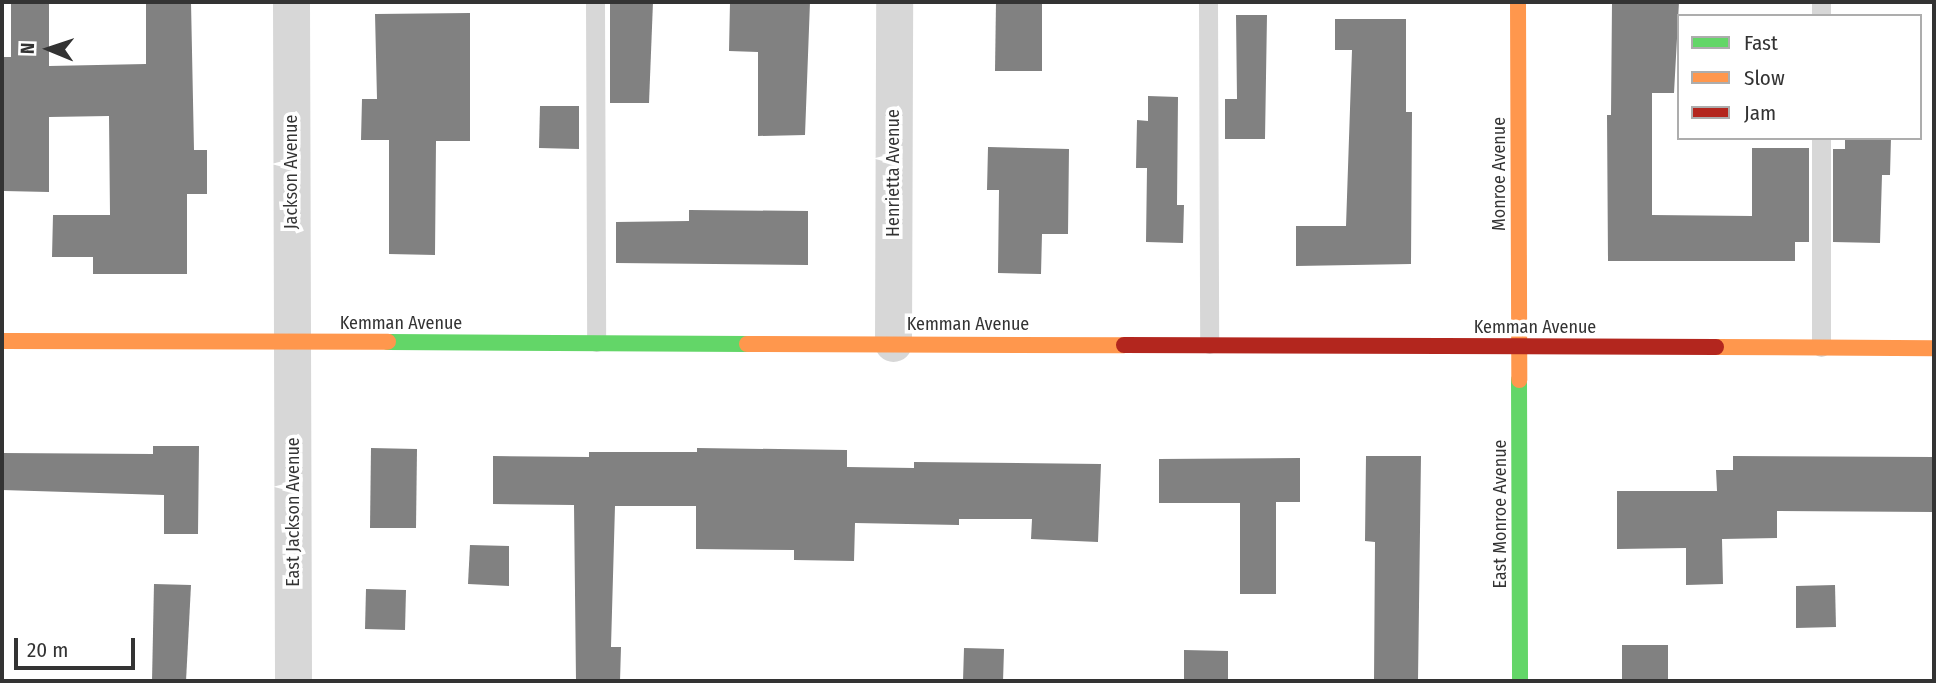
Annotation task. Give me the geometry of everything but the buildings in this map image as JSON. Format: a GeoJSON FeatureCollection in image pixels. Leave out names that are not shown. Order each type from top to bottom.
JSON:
{"type":"FeatureCollection","features":[{"type":"Feature","properties":{"kind":"street","name":"Jackson Avenue"},"geometry":{"type":"LineString","coordinates":[[291,2],[293,342]]}},
{"type":"Feature","properties":{"kind":"street","name":"Henrietta Avenue"},"geometry":{"type":"LineString","coordinates":[[892,343],[894,2]]}},
{"type":"Feature","properties":{"kind":"street","name":"Monroe Avenue"},"geometry":{"type":"LineString","coordinates":[[1518,2],[1519,346]]}},
{"type":"Feature","properties":{"kind":"street","name":"Kemman Avenue"},"geometry":{"type":"LineString","coordinates":[[2,341],[1934,348]]}},
{"type":"Feature","properties":{"kind":"street","name":"East Jackson Avenue"},"geometry":{"type":"LineString","coordinates":[[293,342],[293,681]]}},
{"type":"Feature","properties":{"kind":"street","name":"East Monroe Avenue"},"geometry":{"type":"LineString","coordinates":[[1519,346],[1520,681]]}},
{"type":"Feature","properties":{"kind":"lane"},"geometry":{"type":"LineString","coordinates":[[595,2],[596,342]]}},
{"type":"Feature","properties":{"kind":"lane"},"geometry":{"type":"LineString","coordinates":[[1208,2],[1209,344]]}},
{"type":"Feature","properties":{"kind":"lane"},"geometry":{"type":"LineString","coordinates":[[1821,140],[1821,347]]}},
{"type":"Feature","properties":{"kind":"traffic: fast"},"geometry":{"type":"LineString","coordinates":[[388,342],[747,344]]}},
{"type":"Feature","properties":{"kind":"traffic: fast"},"geometry":{"type":"LineString","coordinates":[[1519,380],[1520,681]]}},
{"type":"Feature","properties":{"kind":"traffic: slow"},"geometry":{"type":"LineString","coordinates":[[1518,2],[1519,380]]}},
{"type":"Feature","properties":{"kind":"traffic: slow"},"geometry":{"type":"LineString","coordinates":[[2,341],[388,342]]}},
{"type":"Feature","properties":{"kind":"traffic: slow"},"geometry":{"type":"LineString","coordinates":[[747,344],[1124,345]]}},
{"type":"Feature","properties":{"kind":"traffic: slow"},"geometry":{"type":"LineString","coordinates":[[1716,347],[1934,348]]}},
{"type":"Feature","properties":{"kind":"traffic: jam"},"geometry":{"type":"LineString","coordinates":[[1124,345],[1716,347]]}}]}
